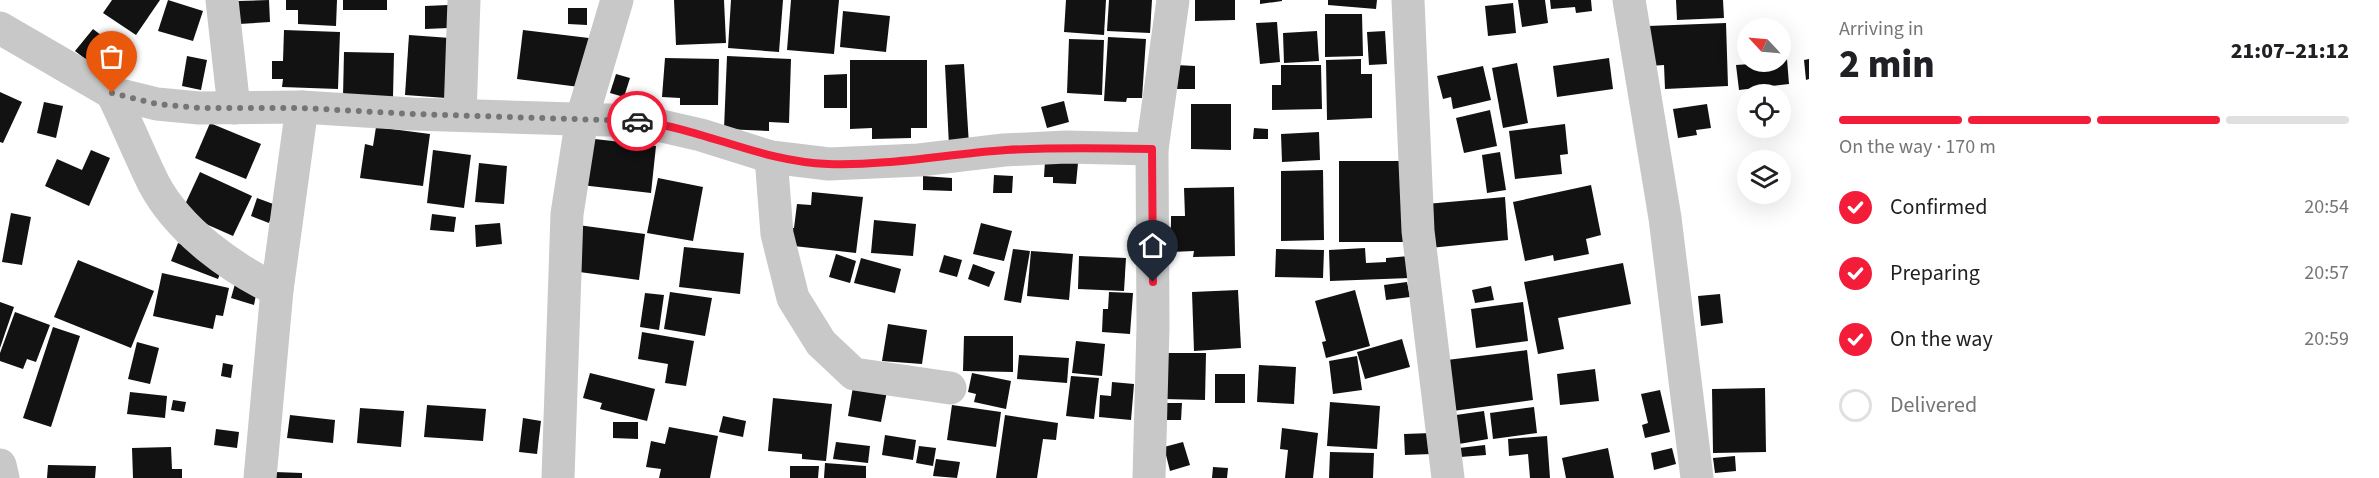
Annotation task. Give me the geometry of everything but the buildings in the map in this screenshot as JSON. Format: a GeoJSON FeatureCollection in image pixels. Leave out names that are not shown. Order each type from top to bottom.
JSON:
{"type":"FeatureCollection","features":[{"type":"Feature","properties":{"kind":"street"},"geometry":{"type":"LineString","coordinates":[[222,0],[234,108]]}},
{"type":"Feature","properties":{"kind":"street"},"geometry":{"type":"LineString","coordinates":[[460,115],[464,0]]}},
{"type":"Feature","properties":{"kind":"street"},"geometry":{"type":"LineString","coordinates":[[558,478],[567,214],[582,118],[617,0]]}},
{"type":"Feature","properties":{"kind":"street"},"geometry":{"type":"LineString","coordinates":[[1149,478],[1153,327],[1152,149],[1173,0]]}},
{"type":"Feature","properties":{"kind":"street"},"geometry":{"type":"LineString","coordinates":[[1408,0],[1418,231],[1448,478]]}},
{"type":"Feature","properties":{"kind":"street"},"geometry":{"type":"LineString","coordinates":[[1629,0],[1665,218],[1697,478]]}},
{"type":"Feature","properties":{"kind":"street"},"geometry":{"type":"LineString","coordinates":[[0,28],[112,93],[157,104],[199,108],[302,108],[640,121],[701,135],[771,157],[829,164],[926,159],[1004,150],[1066,147],[1152,149]]}},
{"type":"Feature","properties":{"kind":"street"},"geometry":{"type":"LineString","coordinates":[[112,93],[155,186],[175,213],[197,236],[224,257],[254,279],[277,290]]}},
{"type":"Feature","properties":{"kind":"street"},"geometry":{"type":"LineString","coordinates":[[260,478],[277,290],[302,108]]}},
{"type":"Feature","properties":{"kind":"street"},"geometry":{"type":"LineString","coordinates":[[771,157],[777,234],[793,298],[821,344],[854,374],[950,388]]}},
{"type":"Feature","properties":{"kind":"street"},"geometry":{"type":"LineString","coordinates":[[0,465],[3,478]]}},
{"type":"Feature","properties":{"kind":"way so far"},"geometry":{"type":"LineString","coordinates":[[112,93],[157,104],[199,108],[302,108],[637,121]]}},
{"type":"Feature","properties":{"kind":"route"},"geometry":{"type":"LineString","coordinates":[[637,121],[701,135],[771,157],[829,164],[933,159],[1004,150],[1066,147],[1152,149],[1153,282]]}}]}
